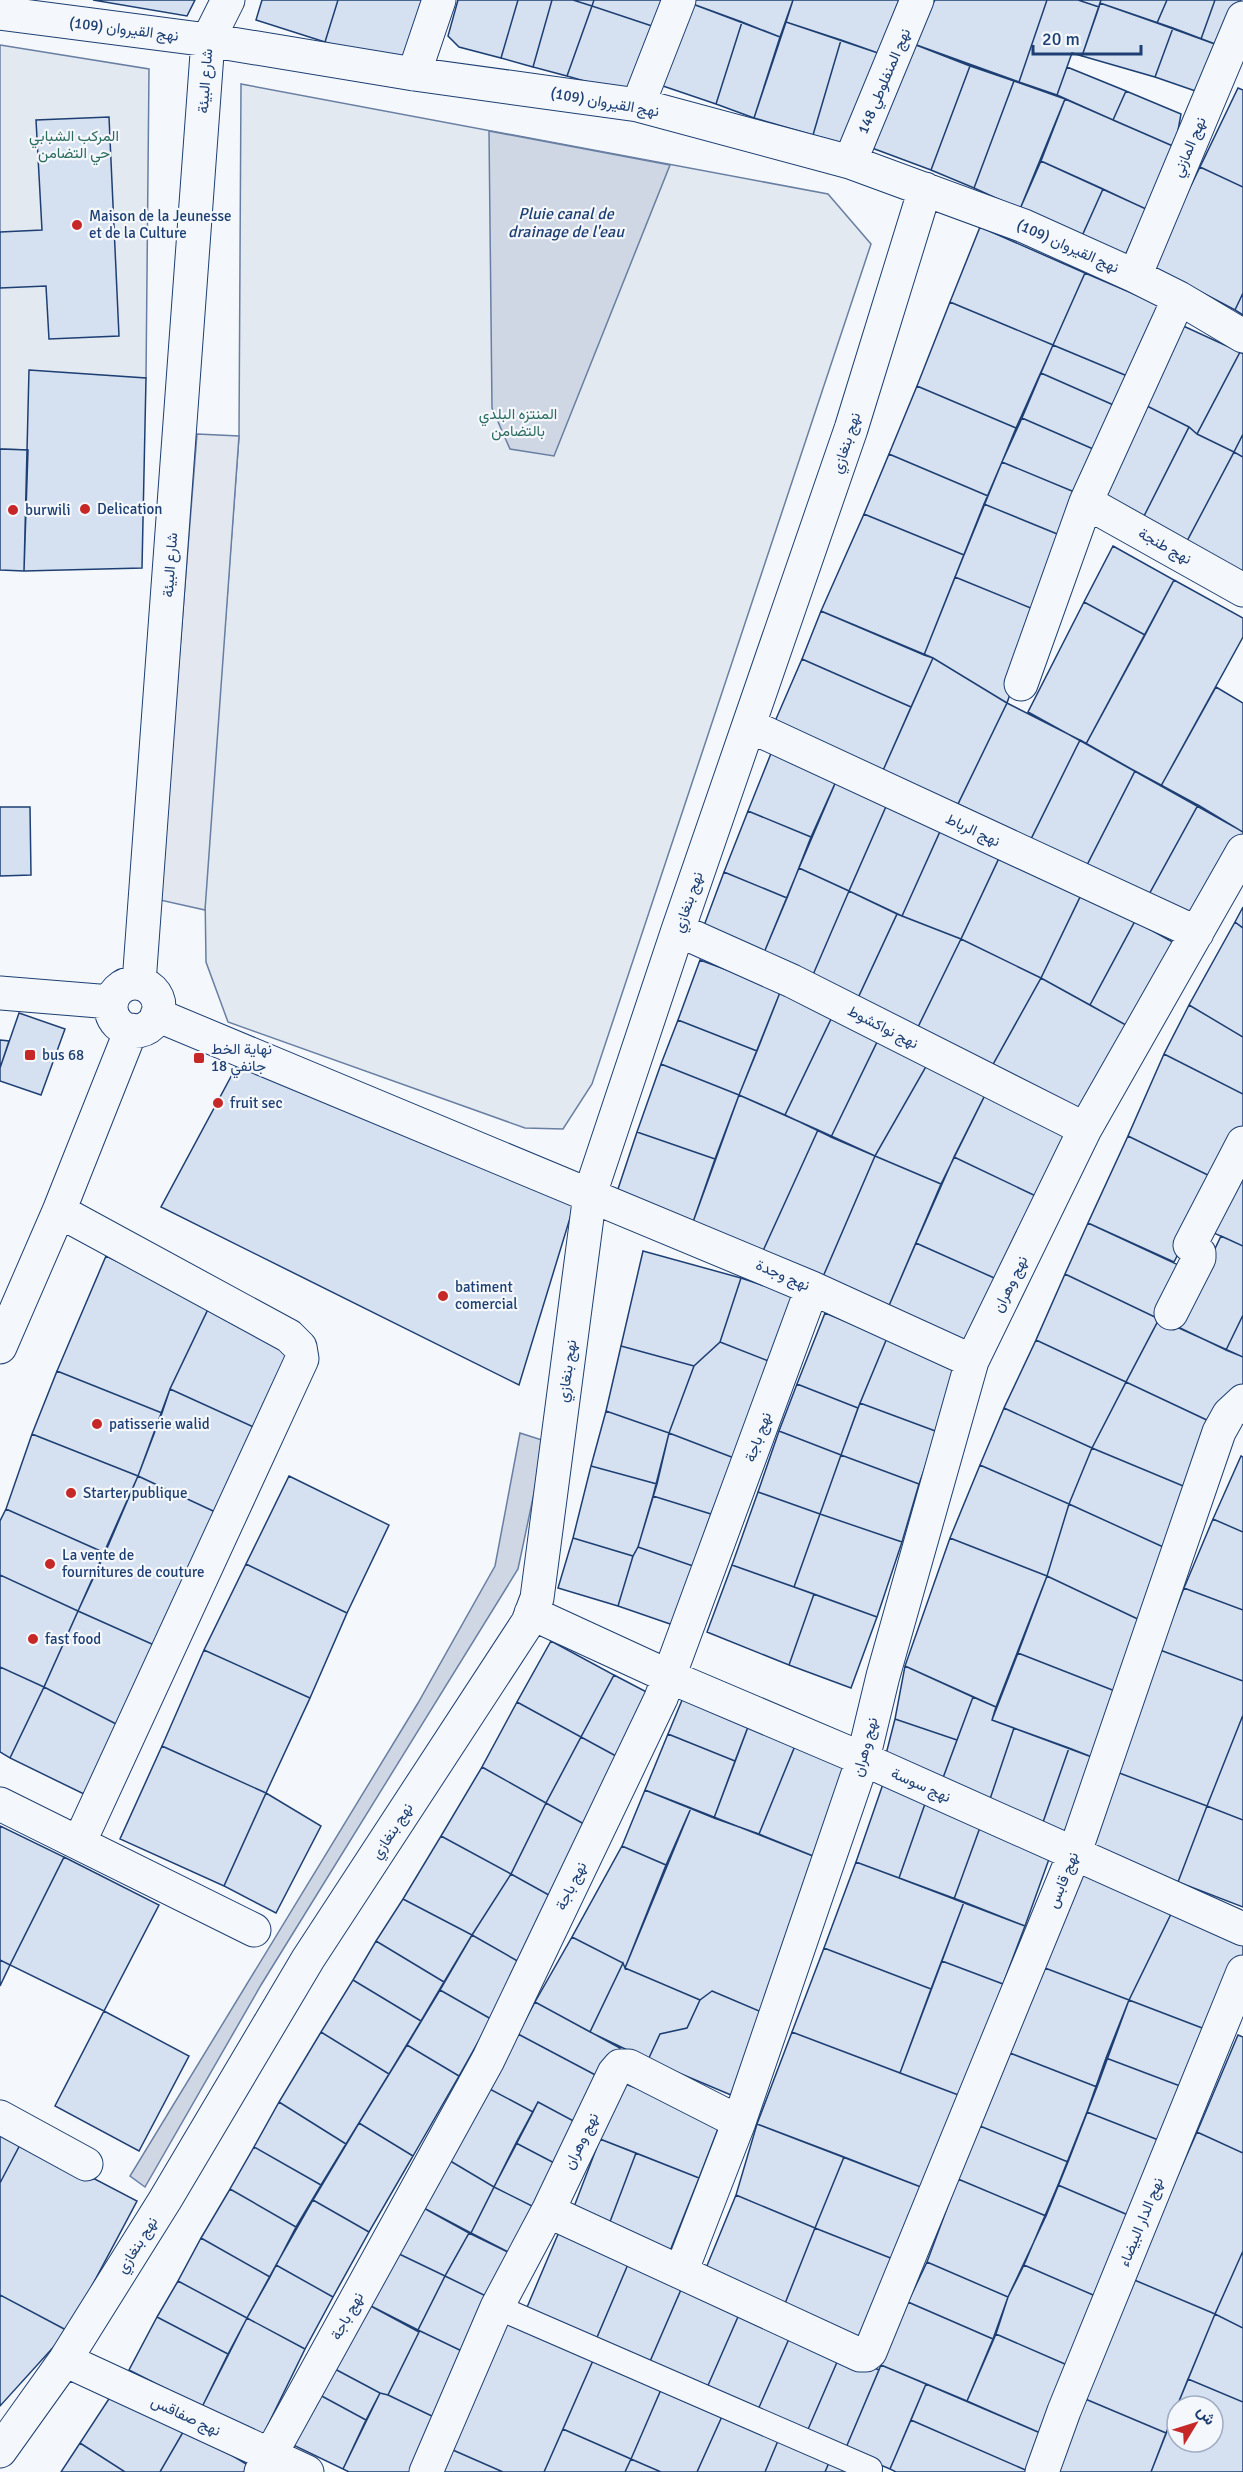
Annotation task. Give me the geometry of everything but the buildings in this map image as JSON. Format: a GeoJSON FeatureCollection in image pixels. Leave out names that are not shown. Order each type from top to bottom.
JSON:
{"type":"FeatureCollection","features":[{"type":"Feature","properties":{"kind":"street"},"geometry":{"type":"LineString","coordinates":[[208,40],[228,0]]}},
{"type":"Feature","properties":{"kind":"street"},"geometry":{"type":"LineString","coordinates":[[414,74],[439,0]]}},
{"type":"Feature","properties":{"kind":"street"},"geometry":{"type":"LineString","coordinates":[[638,105],[679,0]]}},
{"type":"Feature","properties":{"kind":"street","name":"نهج المنفلوطي 148"},"geometry":{"type":"LineString","coordinates":[[850,162],[917,0]]}},
{"type":"Feature","properties":{"kind":"street","name":"نهج القيروان (109)"},"geometry":{"type":"LineString","coordinates":[[0,13],[208,40],[414,74],[638,105],[850,162],[1023,226],[1135,276],[1179,298],[1243,336]]}},
{"type":"Feature","properties":{"kind":"street","name":"نهج المازني"},"geometry":{"type":"LineString","coordinates":[[1135,276],[1233,69],[1243,18]]}},
{"type":"Feature","properties":{"kind":"street","name":"شارع البيئة"},"geometry":{"type":"LineString","coordinates":[[139,984],[208,40]]}},
{"type":"Feature","properties":{"kind":"street","name":"نهج بنغازي"},"geometry":{"type":"LineString","coordinates":[[0,2451],[65,2360],[165,2200],[308,1959],[528,1622],[537,1598],[590,1194],[678,930],[851,429],[925,189]]}},
{"type":"Feature","properties":{"kind":"street"},"geometry":{"type":"LineString","coordinates":[[1021,684],[1086,502],[1179,298]]}},
{"type":"Feature","properties":{"kind":"street","name":"نهج طنجة"},"geometry":{"type":"LineString","coordinates":[[1086,502],[1243,590]]}},
{"type":"Feature","properties":{"kind":"street","name":"نهج الرباط"},"geometry":{"type":"LineString","coordinates":[[750,726],[1197,933]]}},
{"type":"Feature","properties":{"kind":"street","name":"نهج وهران"},"geometry":{"type":"LineString","coordinates":[[426,2472],[497,2307],[548,2211],[614,2073],[620,2066],[629,2066],[739,2122],[863,1759],[883,1676],[972,1361],[1085,1130],[1243,851]]}},
{"type":"Feature","properties":{"kind":"street","name":"نهج نواكشوط"},"geometry":{"type":"LineString","coordinates":[[678,930],[792,981],[1085,1130]]}},
{"type":"Feature","properties":{"kind":"street"},"geometry":{"type":"LineString","coordinates":[[0,1347],[144,1023],[159,1008],[155,995],[146,986],[125,985],[114,995],[111,1002],[115,1020],[119,1025],[144,1023]]}},
{"type":"Feature","properties":{"kind":"street"},"geometry":{"type":"LineString","coordinates":[[0,993],[111,1002]]}},
{"type":"Feature","properties":{"kind":"street","name":"نهج وجدة"},"geometry":{"type":"LineString","coordinates":[[144,1023],[590,1194],[812,1288],[972,1361]]}},
{"type":"Feature","properties":{"kind":"street"},"geometry":{"type":"LineString","coordinates":[[1171,1313],[1199,1258],[1199,1253],[1190,1245],[1243,1143]]}},
{"type":"Feature","properties":{"kind":"street"},"geometry":{"type":"LineString","coordinates":[[59,1211],[289,1336],[300,1347],[302,1359],[79,1843]]}},
{"type":"Feature","properties":{"kind":"street","name":"نهج باجة"},"geometry":{"type":"LineString","coordinates":[[266,2464],[488,2060],[670,1677],[812,1288]]}},
{"type":"Feature","properties":{"kind":"street","name":"نهج قابس"},"geometry":{"type":"LineString","coordinates":[[681,2272],[860,2355],[866,2355],[873,2347],[1075,1852],[1219,1432],[1229,1414],[1243,1401]]}},
{"type":"Feature","properties":{"kind":"street","name":"نهج سوسة"},"geometry":{"type":"LineString","coordinates":[[531,1613],[670,1677],[1075,1852],[1243,1929]]}},
{"type":"Feature","properties":{"kind":"street"},"geometry":{"type":"LineString","coordinates":[[0,1804],[254,1930]]}},
{"type":"Feature","properties":{"kind":"street","name":"نهج الدار البيضاء"},"geometry":{"type":"LineString","coordinates":[[1042,2472],[1069,2400],[1243,1972]]}},
{"type":"Feature","properties":{"kind":"street"},"geometry":{"type":"LineString","coordinates":[[0,2117],[86,2164]]}},
{"type":"Feature","properties":{"kind":"street"},"geometry":{"type":"LineString","coordinates":[[548,2211],[681,2272],[739,2122]]}},
{"type":"Feature","properties":{"kind":"street"},"geometry":{"type":"LineString","coordinates":[[497,2307],[870,2469]]}},
{"type":"Feature","properties":{"kind":"street","name":"نهج صفاقس"},"geometry":{"type":"LineString","coordinates":[[65,2360],[266,2464],[307,2472]]}},
{"type":"Feature","properties":{"kind":"green space","name":"المركب الشبابي حي التضامن"},"geometry":{"type":"Polygon","coordinates":[[[0,45],[149,69],[146,378],[28,450],[0,449],[0,45]]]}},
{"type":"Feature","properties":{"kind":"green space","name":"المنتزه البلدي بالتضامن"},"geometry":{"type":"Polygon","coordinates":[[[241,84],[828,194],[871,244],[592,1084],[563,1129],[525,1128],[228,1022],[206,962],[205,892],[239,436],[241,84]]]}},
{"type":"Feature","properties":{"kind":"shaded area"},"geometry":{"type":"Polygon","coordinates":[[[197,434],[239,436],[205,910],[160,900],[197,434]]]}},
{"type":"Feature","properties":{"kind":"water","name":"Pluie canal de drainage de l'eau"},"geometry":{"type":"Polygon","coordinates":[[[489,131],[670,165],[554,456],[510,449],[492,408],[489,131]]]}},
{"type":"Feature","properties":{"kind":"water"},"geometry":{"type":"Polygon","coordinates":[[[520,1433],[545,1441],[518,1569],[261,1985],[145,2187],[130,2176],[418,1703],[495,1566],[520,1433]]]}},
{"type":"Feature","properties":{"kind":"place","name":"Maison de la Jeunesse et de la Culture"},"geometry":{"type":"Point","coordinates":[77,225]}},
{"type":"Feature","properties":{"kind":"place","name":"Delication"},"geometry":{"type":"Point","coordinates":[85,509]}},
{"type":"Feature","properties":{"kind":"place","name":"burwili"},"geometry":{"type":"Point","coordinates":[13,510]}},
{"type":"Feature","properties":{"kind":"place","name":"bus 68"},"geometry":{"type":"Point","coordinates":[30,1055]}},
{"type":"Feature","properties":{"kind":"place","name":"نهاية الخط 18 جانفي"},"geometry":{"type":"Point","coordinates":[199,1058]}},
{"type":"Feature","properties":{"kind":"place","name":"fruit sec"},"geometry":{"type":"Point","coordinates":[218,1103]}},
{"type":"Feature","properties":{"kind":"place","name":"batiment comercial"},"geometry":{"type":"Point","coordinates":[443,1296]}},
{"type":"Feature","properties":{"kind":"place","name":"patisserie walid"},"geometry":{"type":"Point","coordinates":[97,1424]}},
{"type":"Feature","properties":{"kind":"place","name":"Starter publique"},"geometry":{"type":"Point","coordinates":[71,1493]}},
{"type":"Feature","properties":{"kind":"place","name":"La vente de fournitures de couture"},"geometry":{"type":"Point","coordinates":[50,1564]}},
{"type":"Feature","properties":{"kind":"place","name":"fast food"},"geometry":{"type":"Point","coordinates":[33,1639]}}]}
